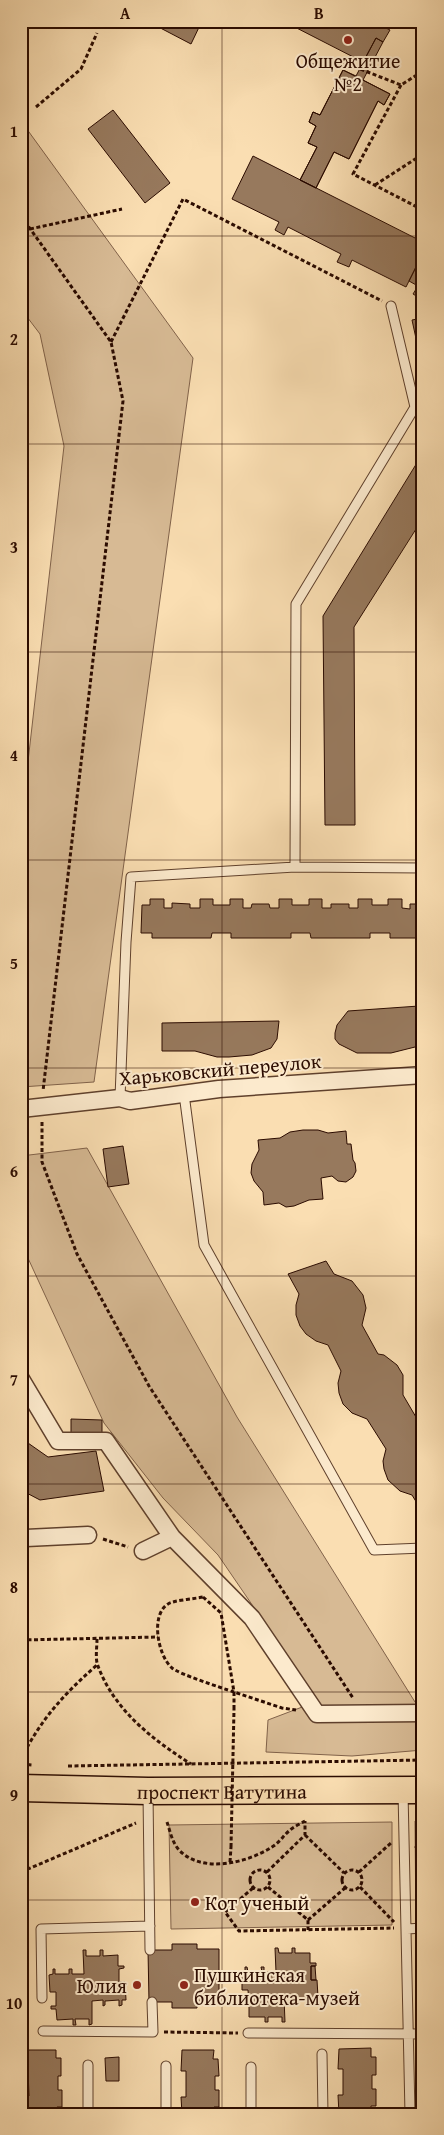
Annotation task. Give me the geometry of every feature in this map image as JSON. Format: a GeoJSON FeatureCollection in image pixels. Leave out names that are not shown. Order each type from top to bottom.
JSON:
{"type":"FeatureCollection","features":[{"type":"Feature","properties":{"kind":"main road","name":"проспект Ватутина"},"geometry":{"type":"LineString","coordinates":[[21,1788],[148,1791],[413,1790]]}},
{"type":"Feature","properties":{"kind":"street","name":"Харьковский переулок"},"geometry":{"type":"LineString","coordinates":[[21,1109],[120,1098],[130,1101],[219,1089],[423,1075]]}},
{"type":"Feature","properties":{"kind":"street"},"geometry":{"type":"LineString","coordinates":[[21,1378],[58,1441],[106,1441],[172,1537],[252,1618],[317,1714],[423,1713]]}},
{"type":"Feature","properties":{"kind":"street"},"geometry":{"type":"LineString","coordinates":[[21,1536],[26,1538],[88,1535]]}},
{"type":"Feature","properties":{"kind":"street"},"geometry":{"type":"LineString","coordinates":[[143,1551],[172,1537]]}},
{"type":"Feature","properties":{"kind":"lane"},"geometry":{"type":"LineString","coordinates":[[295,868],[296,604],[419,410],[391,306]]}},
{"type":"Feature","properties":{"kind":"lane"},"geometry":{"type":"LineString","coordinates":[[120,1098],[130,877],[295,868],[423,868]]}},
{"type":"Feature","properties":{"kind":"lane"},"geometry":{"type":"LineString","coordinates":[[184,1094],[204,1245],[374,1550],[423,1548]]}},
{"type":"Feature","properties":{"kind":"lane"},"geometry":{"type":"LineString","coordinates":[[410,2114],[407,1928],[413,1790]]}},
{"type":"Feature","properties":{"kind":"lane"},"geometry":{"type":"LineString","coordinates":[[148,1791],[150,1950]]}},
{"type":"Feature","properties":{"kind":"lane"},"geometry":{"type":"LineString","coordinates":[[42,1998],[41,1929],[150,1926]]}},
{"type":"Feature","properties":{"kind":"lane"},"geometry":{"type":"LineString","coordinates":[[407,1928],[423,1928]]}},
{"type":"Feature","properties":{"kind":"lane"},"geometry":{"type":"LineString","coordinates":[[43,2031],[153,2032],[152,2002]]}},
{"type":"Feature","properties":{"kind":"lane"},"geometry":{"type":"LineString","coordinates":[[248,2033],[423,2034]]}},
{"type":"Feature","properties":{"kind":"lane"},"geometry":{"type":"LineString","coordinates":[[322,2054],[323,2114]]}},
{"type":"Feature","properties":{"kind":"lane"},"geometry":{"type":"LineString","coordinates":[[88,2065],[88,2114]]}},
{"type":"Feature","properties":{"kind":"lane"},"geometry":{"type":"LineString","coordinates":[[166,2066],[166,2114]]}},
{"type":"Feature","properties":{"kind":"lane"},"geometry":{"type":"LineString","coordinates":[[251,2067],[251,2114]]}},
{"type":"Feature","properties":{"kind":"path"},"geometry":{"type":"LineString","coordinates":[[414,21],[423,44]]}},
{"type":"Feature","properties":{"kind":"path"},"geometry":{"type":"LineString","coordinates":[[36,107],[81,69],[97,33]]}},
{"type":"Feature","properties":{"kind":"path"},"geometry":{"type":"LineString","coordinates":[[296,66],[342,62],[401,85]]}},
{"type":"Feature","properties":{"kind":"path"},"geometry":{"type":"LineString","coordinates":[[423,71],[401,85],[353,174],[423,210]]}},
{"type":"Feature","properties":{"kind":"path"},"geometry":{"type":"LineString","coordinates":[[375,185],[423,154]]}},
{"type":"Feature","properties":{"kind":"path"},"geometry":{"type":"LineString","coordinates":[[112,342],[183,199],[391,306]]}},
{"type":"Feature","properties":{"kind":"path"},"geometry":{"type":"LineString","coordinates":[[30,228],[122,209]]}},
{"type":"Feature","properties":{"kind":"path"},"geometry":{"type":"LineString","coordinates":[[88,1535],[143,1551]]}},
{"type":"Feature","properties":{"kind":"path"},"geometry":{"type":"LineString","coordinates":[[230,1862],[234,1692],[221,1613],[202,1597],[168,1604],[160,1614],[158,1637],[161,1651],[172,1668],[234,1692],[282,1708],[317,1714]]}},
{"type":"Feature","properties":{"kind":"path"},"geometry":{"type":"LineString","coordinates":[[21,1640],[158,1637]]}},
{"type":"Feature","properties":{"kind":"path"},"geometry":{"type":"LineString","coordinates":[[97,1639],[97,1664],[109,1688],[139,1726],[163,1746],[192,1764]]}},
{"type":"Feature","properties":{"kind":"path"},"geometry":{"type":"LineString","coordinates":[[21,1759],[39,1726],[64,1695],[97,1664]]}},
{"type":"Feature","properties":{"kind":"path"},"geometry":{"type":"LineString","coordinates":[[59,1766],[423,1760]]}},
{"type":"Feature","properties":{"kind":"path"},"geometry":{"type":"LineString","coordinates":[[21,1764],[40,1766]]}},
{"type":"Feature","properties":{"kind":"path"},"geometry":{"type":"LineString","coordinates":[[167,1822],[171,1836],[178,1849],[188,1857],[203,1862],[230,1862],[262,1853],[275,1846],[291,1829],[305,1821],[305,1835],[344,1873]]}},
{"type":"Feature","properties":{"kind":"path"},"geometry":{"type":"LineString","coordinates":[[21,1872],[136,1823]]}},
{"type":"Feature","properties":{"kind":"path"},"geometry":{"type":"LineString","coordinates":[[267,1872],[305,1835]]}},
{"type":"Feature","properties":{"kind":"path"},"geometry":{"type":"LineString","coordinates":[[359,1872],[394,1840]]}},
{"type":"Feature","properties":{"kind":"path"},"geometry":{"type":"LineString","coordinates":[[259,1869],[267,1872],[270,1879],[268,1886],[261,1890],[253,1888],[249,1880],[252,1873],[259,1869]]}},
{"type":"Feature","properties":{"kind":"path"},"geometry":{"type":"LineString","coordinates":[[351,1869],[359,1872],[363,1879],[360,1887],[353,1890],[345,1888],[342,1881],[344,1873],[351,1869]]}},
{"type":"Feature","properties":{"kind":"path"},"geometry":{"type":"LineString","coordinates":[[268,1886],[308,1920]]}},
{"type":"Feature","properties":{"kind":"path"},"geometry":{"type":"LineString","coordinates":[[253,1888],[225,1912],[239,1931],[398,1928],[360,1887]]}},
{"type":"Feature","properties":{"kind":"path"},"geometry":{"type":"LineString","coordinates":[[308,1930],[308,1920],[345,1888]]}},
{"type":"Feature","properties":{"kind":"path"},"geometry":{"type":"LineString","coordinates":[[153,2032],[229,2033]]}},
{"type":"Feature","properties":{"kind":"shaded area"},"geometry":{"type":"Polygon","coordinates":[[[21,121],[193,358],[94,1082],[21,1087],[21,823],[64,446],[40,334],[21,309],[21,121]]]}},
{"type":"Feature","properties":{"kind":"shaded area"},"geometry":{"type":"Polygon","coordinates":[[[87,1148],[237,1417],[415,1702],[423,1703],[423,1750],[352,1756],[266,1752],[268,1720],[318,1701],[218,1555],[163,1498],[104,1423],[21,1243],[21,1156],[87,1148]]]}},
{"type":"Feature","properties":{"kind":"shaded area"},"geometry":{"type":"Polygon","coordinates":[[[415,1821],[423,1821],[423,1933],[416,1933],[415,1821]]]}},
{"type":"Feature","properties":{"kind":"shaded area"},"geometry":{"type":"Polygon","coordinates":[[[392,1822],[392,1925],[171,1929],[169,1825],[392,1822]]]}},
{"type":"Feature","properties":{"kind":"building"},"geometry":{"type":"Polygon","coordinates":[[[147,21],[202,21],[191,44],[147,21]]]}},
{"type":"Feature","properties":{"kind":"building","name":"Общежитие №2"},"geometry":{"type":"Polygon","coordinates":[[[283,21],[372,21],[390,30],[383,42],[376,38],[363,62],[283,21]]]}},
{"type":"Feature","properties":{"kind":"building"},"geometry":{"type":"Polygon","coordinates":[[[376,38],[383,42],[363,80],[390,94],[384,105],[378,101],[349,159],[334,152],[316,188],[300,180],[317,147],[308,143],[316,126],[309,122],[313,112],[320,115],[343,70],[356,76],[376,38]]]}},
{"type":"Feature","properties":{"kind":"building"},"geometry":{"type":"Polygon","coordinates":[[[343,70],[390,94],[384,105],[378,101],[349,159],[334,152],[316,188],[300,180],[317,147],[308,143],[316,126],[309,122],[313,112],[320,115],[343,70]]]}},
{"type":"Feature","properties":{"kind":"building"},"geometry":{"type":"Polygon","coordinates":[[[113,110],[170,183],[145,203],[88,129],[113,110]]]}},
{"type":"Feature","properties":{"kind":"building"},"geometry":{"type":"Polygon","coordinates":[[[253,156],[423,242],[423,253],[406,287],[352,260],[349,267],[337,262],[341,254],[288,227],[284,235],[275,230],[279,222],[232,199],[253,156]]]}},
{"type":"Feature","properties":{"kind":"building"},"geometry":{"type":"Polygon","coordinates":[[[418,263],[423,266],[423,300],[413,294],[418,286],[409,281],[418,263]]]}},
{"type":"Feature","properties":{"kind":"building"},"geometry":{"type":"Polygon","coordinates":[[[421,313],[423,313],[423,356],[420,357],[412,320],[422,318],[421,313]]]}},
{"type":"Feature","properties":{"kind":"building"},"geometry":{"type":"Polygon","coordinates":[[[423,453],[423,518],[354,627],[355,825],[325,825],[323,616],[423,453]]]}},
{"type":"Feature","properties":{"kind":"building"},"geometry":{"type":"Polygon","coordinates":[[[21,569],[27,602],[21,603],[21,569]]]}},
{"type":"Feature","properties":{"kind":"building"},"geometry":{"type":"Polygon","coordinates":[[[150,899],[164,899],[164,908],[172,908],[172,903],[190,904],[190,908],[200,908],[200,899],[213,899],[213,905],[230,905],[230,899],[243,899],[243,908],[251,908],[252,904],[269,904],[270,908],[279,908],[279,899],[292,899],[292,905],[309,905],[309,899],[322,899],[322,908],[331,908],[331,904],[349,904],[349,908],[358,908],[358,899],[372,899],[372,905],[388,905],[388,899],[402,899],[402,908],[410,909],[410,904],[423,904],[423,938],[390,938],[390,933],[370,933],[370,938],[311,938],[310,933],[291,933],[291,938],[231,938],[231,933],[212,933],[211,938],[152,938],[152,933],[141,933],[142,905],[150,905],[150,899]]]}},
{"type":"Feature","properties":{"kind":"building"},"geometry":{"type":"Polygon","coordinates":[[[419,1006],[423,1009],[423,1044],[419,1046],[391,1053],[357,1053],[339,1044],[335,1039],[337,1025],[348,1011],[419,1006]]]}},
{"type":"Feature","properties":{"kind":"building"},"geometry":{"type":"Polygon","coordinates":[[[279,1021],[277,1039],[271,1048],[252,1055],[217,1057],[195,1051],[162,1051],[162,1023],[279,1021]]]}},
{"type":"Feature","properties":{"kind":"building"},"geometry":{"type":"Polygon","coordinates":[[[318,1130],[328,1133],[346,1131],[347,1144],[351,1144],[355,1163],[356,1171],[353,1177],[346,1182],[338,1181],[332,1176],[321,1178],[323,1199],[309,1200],[286,1207],[279,1203],[264,1205],[263,1192],[254,1181],[251,1173],[252,1164],[259,1150],[258,1140],[280,1138],[290,1132],[318,1130]]]}},
{"type":"Feature","properties":{"kind":"building"},"geometry":{"type":"Polygon","coordinates":[[[123,1146],[129,1184],[108,1187],[103,1149],[123,1146]]]}},
{"type":"Feature","properties":{"kind":"building"},"geometry":{"type":"Polygon","coordinates":[[[326,1261],[334,1274],[352,1281],[363,1295],[366,1308],[362,1325],[378,1354],[384,1355],[397,1365],[403,1375],[403,1395],[423,1429],[423,1513],[412,1495],[400,1491],[388,1480],[383,1461],[386,1449],[367,1419],[352,1413],[343,1404],[338,1383],[341,1371],[328,1345],[316,1341],[306,1334],[300,1326],[296,1315],[299,1294],[288,1274],[326,1261]]]}},
{"type":"Feature","properties":{"kind":"building"},"geometry":{"type":"Polygon","coordinates":[[[71,1419],[102,1420],[102,1436],[71,1435],[71,1419]]]}},
{"type":"Feature","properties":{"kind":"building"},"geometry":{"type":"Polygon","coordinates":[[[21,1432],[28,1443],[48,1457],[96,1451],[104,1491],[40,1500],[21,1490],[21,1432]]]}},
{"type":"Feature","properties":{"kind":"building","name":"Пушкинская библиотека-музей"},"geometry":{"type":"Polygon","coordinates":[[[172,1944],[197,1944],[197,1949],[219,1949],[219,2001],[197,2001],[197,2008],[172,2008],[172,2002],[149,2002],[148,1950],[172,1950],[172,1944]]]}},
{"type":"Feature","properties":{"kind":"building"},"geometry":{"type":"Polygon","coordinates":[[[275,1948],[278,1948],[279,1953],[292,1953],[292,1948],[295,1948],[295,1953],[310,1953],[310,1963],[316,1963],[316,1966],[311,1966],[311,1980],[317,1980],[318,1997],[314,1998],[314,2003],[311,2003],[311,1998],[298,1998],[298,2003],[295,2003],[295,1998],[284,1998],[285,2022],[282,2022],[282,2017],[268,2017],[268,2022],[265,2022],[265,2017],[249,2017],[249,2006],[243,2006],[243,2004],[249,2004],[248,1990],[242,1990],[242,1972],[245,1972],[245,1967],[247,1967],[248,1972],[262,1972],[261,1967],[264,1967],[264,1972],[276,1972],[275,1948]]]}},
{"type":"Feature","properties":{"kind":"building"},"geometry":{"type":"Polygon","coordinates":[[[83,1950],[86,1950],[86,1956],[100,1956],[100,1950],[103,1950],[103,1956],[118,1955],[118,1966],[124,1966],[124,1968],[119,1969],[119,1982],[125,1982],[126,2000],[122,2000],[122,2005],[119,2006],[119,2000],[105,2001],[103,2006],[103,2000],[92,2001],[92,2024],[89,2025],[89,2019],[75,2019],[76,2025],[73,2025],[73,2019],[57,2020],[56,2009],[51,2009],[51,2006],[56,2006],[56,1992],[50,1992],[49,1975],[53,1974],[53,1969],[55,1969],[55,1974],[69,1974],[69,1969],[72,1969],[72,1974],[84,1974],[83,1950]]]}},
{"type":"Feature","properties":{"kind":"building"},"geometry":{"type":"Polygon","coordinates":[[[311,1966],[315,1966],[316,1980],[311,1980],[311,1966]]]}},
{"type":"Feature","properties":{"kind":"building"},"geometry":{"type":"Polygon","coordinates":[[[371,2048],[371,2057],[376,2057],[376,2075],[372,2075],[372,2089],[376,2089],[376,2106],[371,2106],[371,2114],[339,2114],[338,2095],[343,2095],[343,2069],[338,2069],[339,2049],[371,2048]]]}},
{"type":"Feature","properties":{"kind":"building"},"geometry":{"type":"Polygon","coordinates":[[[25,2050],[56,2050],[56,2058],[61,2058],[61,2076],[58,2076],[58,2090],[62,2090],[62,2107],[57,2107],[57,2114],[25,2114],[24,2096],[29,2096],[28,2070],[23,2070],[25,2050]]]}},
{"type":"Feature","properties":{"kind":"building"},"geometry":{"type":"Polygon","coordinates":[[[182,2050],[214,2050],[213,2059],[218,2059],[219,2076],[215,2076],[215,2090],[219,2090],[219,2107],[214,2107],[214,2114],[182,2114],[181,2097],[186,2097],[186,2071],[181,2071],[182,2050]]]}},
{"type":"Feature","properties":{"kind":"building"},"geometry":{"type":"Polygon","coordinates":[[[119,2057],[119,2081],[106,2081],[105,2058],[119,2057]]]}},
{"type":"Feature","properties":{"kind":"place","name":"Общежитие №2"},"geometry":{"type":"Point","coordinates":[348,40]}},
{"type":"Feature","properties":{"kind":"place","name":"Кот ученый"},"geometry":{"type":"Point","coordinates":[195,1902]}},
{"type":"Feature","properties":{"kind":"place","name":"Юлия"},"geometry":{"type":"Point","coordinates":[137,1985]}},
{"type":"Feature","properties":{"kind":"place","name":"Пушкинская библиотека-музей"},"geometry":{"type":"Point","coordinates":[184,1985]}}]}
